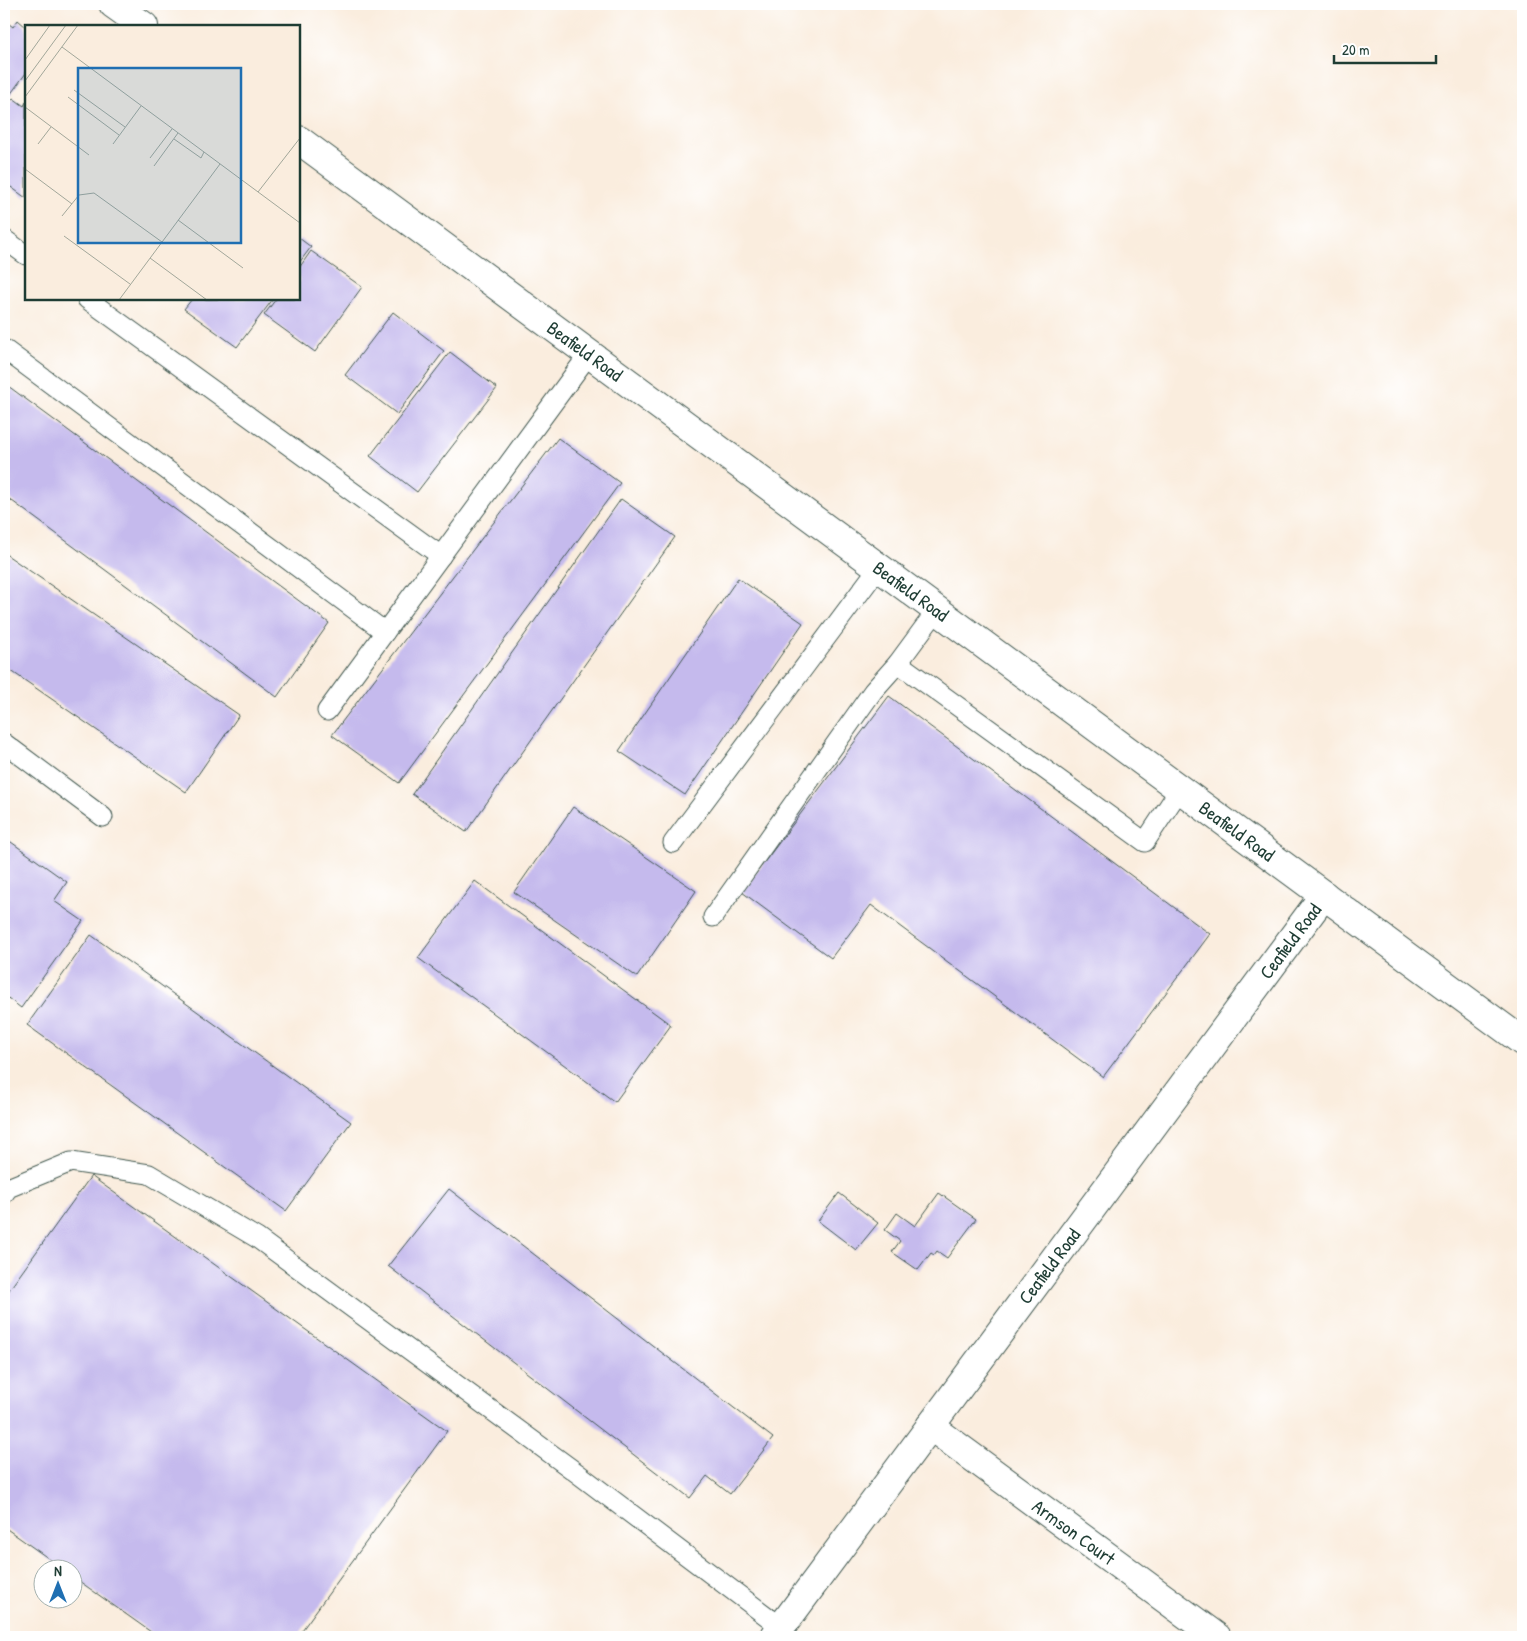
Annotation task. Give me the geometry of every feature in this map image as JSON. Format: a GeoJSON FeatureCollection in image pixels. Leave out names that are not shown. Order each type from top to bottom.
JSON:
{"type":"FeatureCollection","features":[{"type":"Feature","properties":{"kind":"street"},"geometry":{"type":"LineString","coordinates":[[114,4],[143,25]]}},
{"type":"Feature","properties":{"kind":"street","name":"Beafield Road"},"geometry":{"type":"LineString","coordinates":[[300,141],[1523,1042]]}},
{"type":"Feature","properties":{"kind":"street","name":"Ceafield Road"},"geometry":{"type":"LineString","coordinates":[[778,1632],[1324,895]]}},
{"type":"Feature","properties":{"kind":"street","name":"Armson Court"},"geometry":{"type":"LineString","coordinates":[[930,1426],[1217,1637]]}},
{"type":"Feature","properties":{"kind":"lane"},"geometry":{"type":"LineString","coordinates":[[4,239],[25,254]]}},
{"type":"Feature","properties":{"kind":"lane"},"geometry":{"type":"LineString","coordinates":[[87,300],[441,556]]}},
{"type":"Feature","properties":{"kind":"lane"},"geometry":{"type":"LineString","coordinates":[[4,349],[385,632]]}},
{"type":"Feature","properties":{"kind":"lane"},"geometry":{"type":"LineString","coordinates":[[327,712],[589,354]]}},
{"type":"Feature","properties":{"kind":"lane"},"geometry":{"type":"LineString","coordinates":[[673,844],[879,567]]}},
{"type":"Feature","properties":{"kind":"lane"},"geometry":{"type":"LineString","coordinates":[[713,917],[873,692],[898,663],[937,610]]}},
{"type":"Feature","properties":{"kind":"lane"},"geometry":{"type":"LineString","coordinates":[[898,663],[1145,842],[1180,789]]}},
{"type":"Feature","properties":{"kind":"lane"},"geometry":{"type":"LineString","coordinates":[[4,743],[103,817]]}},
{"type":"Feature","properties":{"kind":"lane"},"geometry":{"type":"LineString","coordinates":[[4,1194],[8,1188],[70,1162],[149,1174],[257,1238],[577,1473],[778,1632]]}},
{"type":"Feature","properties":{"kind":"building"},"geometry":{"type":"Polygon","coordinates":[[[4,20],[13,27],[18,20],[25,26],[25,74],[4,103],[4,20]]]}},
{"type":"Feature","properties":{"kind":"building"},"geometry":{"type":"Polygon","coordinates":[[[13,98],[24,106],[25,104],[25,197],[4,182],[4,110],[13,98]]]}},
{"type":"Feature","properties":{"kind":"building"},"geometry":{"type":"Polygon","coordinates":[[[300,239],[311,247],[300,262],[300,239]]]}},
{"type":"Feature","properties":{"kind":"building"},"geometry":{"type":"Polygon","coordinates":[[[311,251],[362,287],[315,352],[264,315],[275,300],[300,300],[300,267],[311,251]]]}},
{"type":"Feature","properties":{"kind":"building"},"geometry":{"type":"Polygon","coordinates":[[[191,300],[272,300],[237,347],[184,309],[191,300]]]}},
{"type":"Feature","properties":{"kind":"building"},"geometry":{"type":"Polygon","coordinates":[[[393,312],[444,351],[397,414],[345,375],[393,312]]]}},
{"type":"Feature","properties":{"kind":"building"},"geometry":{"type":"Polygon","coordinates":[[[450,352],[497,388],[417,492],[370,456],[450,352]]]}},
{"type":"Feature","properties":{"kind":"building"},"geometry":{"type":"Polygon","coordinates":[[[4,383],[329,623],[277,697],[4,495],[4,383]]]}},
{"type":"Feature","properties":{"kind":"building"},"geometry":{"type":"Polygon","coordinates":[[[558,438],[620,483],[399,783],[332,735],[558,438]]]}},
{"type":"Feature","properties":{"kind":"building"},"geometry":{"type":"Polygon","coordinates":[[[621,499],[675,537],[466,832],[412,794],[621,499]]]}},
{"type":"Feature","properties":{"kind":"building"},"geometry":{"type":"Polygon","coordinates":[[[4,553],[239,715],[186,792],[4,666],[4,553]]]}},
{"type":"Feature","properties":{"kind":"building"},"geometry":{"type":"Polygon","coordinates":[[[738,578],[803,623],[685,795],[619,751],[738,578]]]}},
{"type":"Feature","properties":{"kind":"building"},"geometry":{"type":"Polygon","coordinates":[[[889,696],[1210,934],[1103,1077],[871,905],[831,958],[742,892],[889,696]]]}},
{"type":"Feature","properties":{"kind":"building"},"geometry":{"type":"Polygon","coordinates":[[[573,807],[696,891],[637,977],[514,892],[573,807]]]}},
{"type":"Feature","properties":{"kind":"building"},"geometry":{"type":"Polygon","coordinates":[[[4,837],[67,882],[54,901],[83,921],[21,1008],[4,995],[4,837]]]}},
{"type":"Feature","properties":{"kind":"building"},"geometry":{"type":"Polygon","coordinates":[[[475,881],[671,1025],[615,1102],[418,958],[475,881]]]}},
{"type":"Feature","properties":{"kind":"building"},"geometry":{"type":"Polygon","coordinates":[[[91,935],[351,1122],[286,1211],[27,1025],[91,935]]]}},
{"type":"Feature","properties":{"kind":"building"},"geometry":{"type":"Polygon","coordinates":[[[91,1176],[447,1431],[297,1637],[158,1637],[82,1583],[82,1558],[48,1558],[4,1527],[4,1297],[91,1176]]]}},
{"type":"Feature","properties":{"kind":"building"},"geometry":{"type":"Polygon","coordinates":[[[449,1189],[773,1438],[730,1494],[707,1476],[690,1498],[388,1266],[449,1189]]]}},
{"type":"Feature","properties":{"kind":"building"},"geometry":{"type":"Polygon","coordinates":[[[839,1193],[878,1223],[856,1250],[818,1221],[839,1193]]]}},
{"type":"Feature","properties":{"kind":"building"},"geometry":{"type":"Polygon","coordinates":[[[939,1193],[976,1219],[947,1258],[937,1251],[934,1255],[931,1253],[918,1270],[892,1252],[900,1241],[885,1230],[897,1213],[915,1226],[939,1193]]]}}]}
